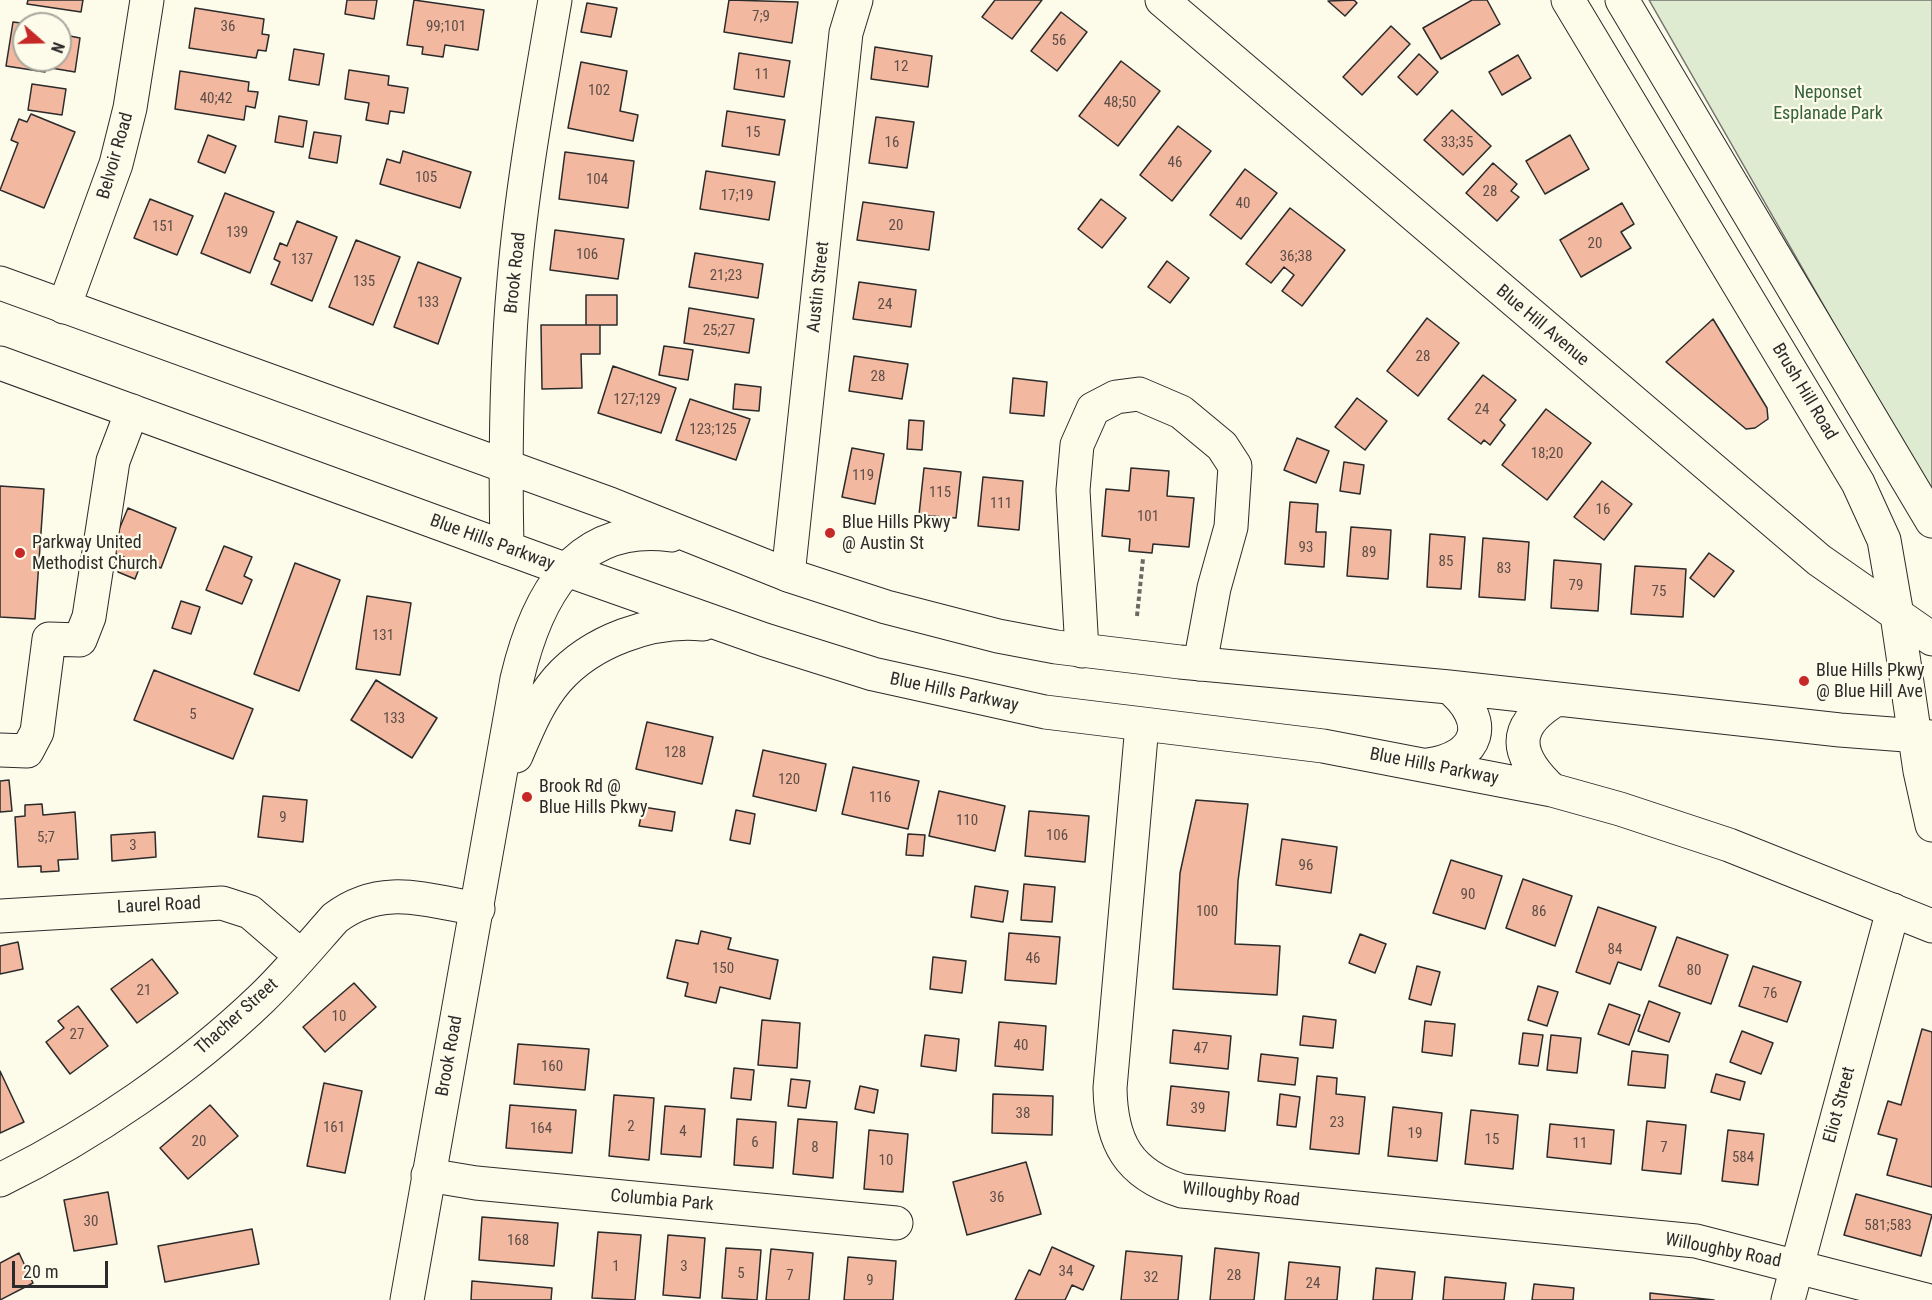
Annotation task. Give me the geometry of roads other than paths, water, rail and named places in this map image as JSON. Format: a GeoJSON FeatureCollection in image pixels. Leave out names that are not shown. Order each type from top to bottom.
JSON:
{"type":"FeatureCollection","features":[{"type":"Feature","properties":{"kind":"main road","name":"Belvoir Road"},"geometry":{"type":"LineString","coordinates":[[64,306],[118,154],[130,108],[147,0]]}},
{"type":"Feature","properties":{"kind":"main road","name":"Brook Road"},"geometry":{"type":"LineString","coordinates":[[507,548],[508,356],[514,278],[533,134],[555,0]]}},
{"type":"Feature","properties":{"kind":"main road","name":"Austin Street"},"geometry":{"type":"LineString","coordinates":[[788,575],[846,33],[856,0]]}},
{"type":"Feature","properties":{"kind":"main road","name":"Blue Hill Avenue"},"geometry":{"type":"LineString","coordinates":[[1162,0],[1819,560],[1932,639]]}},
{"type":"Feature","properties":{"kind":"main road","name":"Brush Hill Road"},"geometry":{"type":"LineString","coordinates":[[1568,0],[1862,490],[1884,540],[1923,736],[1932,825]]}},
{"type":"Feature","properties":{"kind":"main road"},"geometry":{"type":"LineString","coordinates":[[1622,0],[1932,521]]}},
{"type":"Feature","properties":{"kind":"main road"},"geometry":{"type":"LineString","coordinates":[[0,283],[506,467],[788,575],[944,623],[1082,651],[1449,687],[1840,730],[1923,736]]}},
{"type":"Feature","properties":{"kind":"main road","name":"Blue Hills Parkway"},"geometry":{"type":"LineString","coordinates":[[0,363],[567,570],[815,657],[928,688],[1045,712],[1323,746],[1552,790],[1620,809],[1729,845],[1932,926]]}},
{"type":"Feature","properties":{"kind":"main road"},"geometry":{"type":"LineString","coordinates":[[1082,651],[1073,490],[1077,445],[1093,409],[1116,397],[1139,394],[1181,412],[1222,446],[1235,466],[1231,527],[1214,588],[1200,664]]}},
{"type":"Feature","properties":{"kind":"main road"},"geometry":{"type":"LineString","coordinates":[[0,750],[27,751],[37,732],[49,639],[80,640],[89,617],[113,461],[132,411]]}},
{"type":"Feature","properties":{"kind":"main road","name":"Brook Road"},"geometry":{"type":"LineString","coordinates":[[407,1300],[517,680],[531,628],[552,589],[567,570],[596,545],[613,538],[634,535],[667,535],[710,545]]}},
{"type":"Feature","properties":{"kind":"main road","name":"Brook Road"},"geometry":{"type":"LineString","coordinates":[[494,811],[535,715],[557,680],[572,665],[609,642],[631,633],[677,624],[723,626]]}},
{"type":"Feature","properties":{"kind":"main road"},"geometry":{"type":"LineString","coordinates":[[1426,765],[1447,762],[1458,757],[1472,739],[1473,718],[1465,700],[1449,687]]}},
{"type":"Feature","properties":{"kind":"main road"},"geometry":{"type":"LineString","coordinates":[[1552,790],[1534,773],[1524,755],[1522,739],[1526,724],[1538,710],[1557,699]]}},
{"type":"Feature","properties":{"kind":"main road","name":"Willoughby Road"},"geometry":{"type":"LineString","coordinates":[[1142,725],[1110,1088],[1110,1114],[1116,1136],[1125,1153],[1141,1171],[1159,1184],[1182,1191],[1696,1241],[1926,1300]]}},
{"type":"Feature","properties":{"kind":"main road","name":"Thacher Street"},"geometry":{"type":"LineString","coordinates":[[0,1180],[92,1127],[183,1064],[261,999],[335,918],[361,901],[376,897],[406,897],[478,909]]}},
{"type":"Feature","properties":{"kind":"main road","name":"Laurel Road"},"geometry":{"type":"LineString","coordinates":[[0,916],[222,903],[250,912],[301,956]]}},
{"type":"Feature","properties":{"kind":"main road","name":"Eliot Street"},"geometry":{"type":"LineString","coordinates":[[1788,1300],[1893,910]]}},
{"type":"Feature","properties":{"kind":"main road","name":"Columbia Park"},"geometry":{"type":"LineString","coordinates":[[428,1175],[480,1183],[896,1223]]}},
{"type":"Feature","properties":{"kind":"place","name":"Blue Hills Pkwy @ Austin St"},"geometry":{"type":"Point","coordinates":[830,533]}},
{"type":"Feature","properties":{"kind":"place","name":"Parkway United Methodist Church"},"geometry":{"type":"Point","coordinates":[20,553]}},
{"type":"Feature","properties":{"kind":"place","name":"Blue Hills Pkwy @ Blue Hill Ave"},"geometry":{"type":"Point","coordinates":[1804,681]}},
{"type":"Feature","properties":{"kind":"place","name":"Brook Rd @ Blue Hills Pkwy"},"geometry":{"type":"Point","coordinates":[527,797]}},
{"type":"Feature","properties":{"kind":"park label","name":"Neponset Esplanade Park"},"geometry":{"type":"Point","coordinates":[1828,103]}}]}
